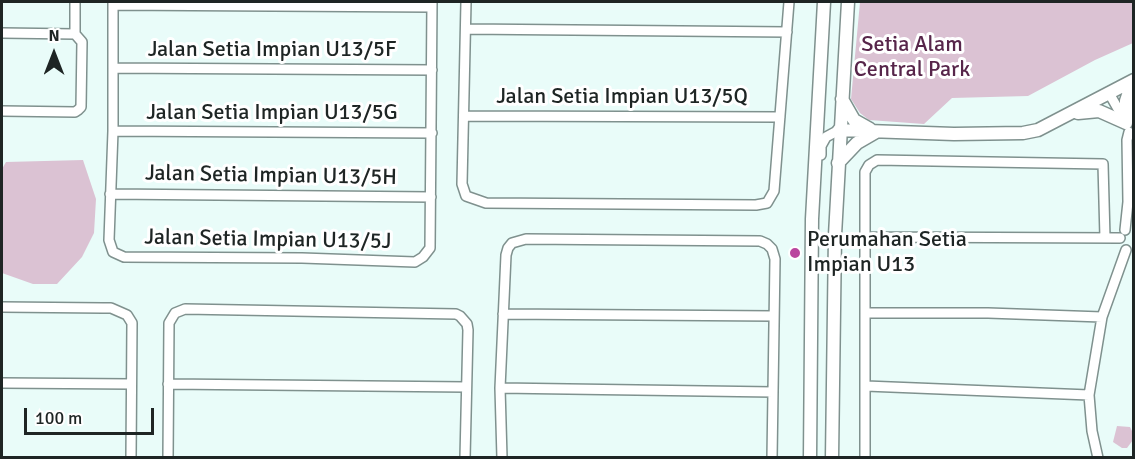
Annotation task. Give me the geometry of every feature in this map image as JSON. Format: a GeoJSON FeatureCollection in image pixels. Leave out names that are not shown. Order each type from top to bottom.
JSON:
{"type":"FeatureCollection","features":[{"type":"Feature","properties":{"kind":"street"},"geometry":{"type":"LineString","coordinates":[[2,111],[78,110],[81,106],[82,42],[75,34],[75,2]]}},
{"type":"Feature","properties":{"kind":"street"},"geometry":{"type":"LineString","coordinates":[[466,2],[462,184],[466,196],[486,203],[756,205],[767,203],[772,196],[789,2]]}},
{"type":"Feature","properties":{"kind":"street"},"geometry":{"type":"LineString","coordinates":[[810,458],[812,219],[824,2]]}},
{"type":"Feature","properties":{"kind":"street"},"geometry":{"type":"LineString","coordinates":[[832,458],[835,235],[839,130],[848,2]]}},
{"type":"Feature","properties":{"kind":"street"},"geometry":{"type":"LineString","coordinates":[[110,194],[113,131],[113,3],[432,4],[431,197]]}},
{"type":"Feature","properties":{"kind":"street"},"geometry":{"type":"LineString","coordinates":[[466,29],[787,32]]}},
{"type":"Feature","properties":{"kind":"street"},"geometry":{"type":"LineString","coordinates":[[2,33],[75,34]]}},
{"type":"Feature","properties":{"kind":"street","name":"Jalan Setia Impian U13/5F"},"geometry":{"type":"LineString","coordinates":[[113,68],[432,70]]}},
{"type":"Feature","properties":{"kind":"street"},"geometry":{"type":"LineString","coordinates":[[812,219],[819,205],[821,146],[826,137],[839,130],[1023,134],[1038,130],[1134,80]]}},
{"type":"Feature","properties":{"kind":"street"},"geometry":{"type":"LineString","coordinates":[[1098,458],[1092,431],[1089,394],[1102,317],[1130,251],[1121,245],[1126,232],[1128,202],[1127,140],[1129,131],[1126,101],[1129,92],[1134,88]]}},
{"type":"Feature","properties":{"kind":"street"},"geometry":{"type":"LineString","coordinates":[[1109,93],[1129,131]]}},
{"type":"Feature","properties":{"kind":"street"},"geometry":{"type":"LineString","coordinates":[[842,99],[854,120],[877,131]]}},
{"type":"Feature","properties":{"kind":"street"},"geometry":{"type":"LineString","coordinates":[[1068,115],[1100,111],[1129,131]]}},
{"type":"Feature","properties":{"kind":"street","name":"Jalan Setia Impian U13/5Q"},"geometry":{"type":"LineString","coordinates":[[464,116],[780,117]]}},
{"type":"Feature","properties":{"kind":"street","name":"Jalan Setia Impian U13/5G"},"geometry":{"type":"LineString","coordinates":[[113,131],[432,133]]}},
{"type":"Feature","properties":{"kind":"street"},"geometry":{"type":"LineString","coordinates":[[838,163],[857,143],[877,131]]}},
{"type":"Feature","properties":{"kind":"street"},"geometry":{"type":"LineString","coordinates":[[865,458],[864,237],[865,172],[869,165],[877,160],[1103,164],[1105,238]]}},
{"type":"Feature","properties":{"kind":"street","name":"Jalan Setia Impian U13/5H"},"geometry":{"type":"LineString","coordinates":[[110,194],[431,197]]}},
{"type":"Feature","properties":{"kind":"street","name":"Jalan Setia Impian U13/5J"},"geometry":{"type":"LineString","coordinates":[[110,194],[109,240],[113,252],[124,258],[302,258],[415,261],[423,257],[430,248],[431,197]]}},
{"type":"Feature","properties":{"kind":"street"},"geometry":{"type":"LineString","coordinates":[[864,237],[1105,238],[1126,232]]}},
{"type":"Feature","properties":{"kind":"street"},"geometry":{"type":"LineString","coordinates":[[502,458],[500,388],[506,255],[512,243],[526,239],[760,241],[767,244],[772,249],[775,259],[772,458]]}},
{"type":"Feature","properties":{"kind":"street"},"geometry":{"type":"LineString","coordinates":[[2,307],[103,308],[127,315],[132,323],[131,458]]}},
{"type":"Feature","properties":{"kind":"street"},"geometry":{"type":"LineString","coordinates":[[168,458],[169,323],[175,313],[185,309],[456,314],[464,320],[468,330],[465,458]]}},
{"type":"Feature","properties":{"kind":"street"},"geometry":{"type":"LineString","coordinates":[[865,313],[988,313],[1102,317]]}},
{"type":"Feature","properties":{"kind":"street"},"geometry":{"type":"LineString","coordinates":[[503,314],[774,316]]}},
{"type":"Feature","properties":{"kind":"street"},"geometry":{"type":"LineString","coordinates":[[2,383],[131,384]]}},
{"type":"Feature","properties":{"kind":"street"},"geometry":{"type":"LineString","coordinates":[[168,384],[466,387]]}},
{"type":"Feature","properties":{"kind":"street"},"geometry":{"type":"LineString","coordinates":[[866,386],[1089,394]]}},
{"type":"Feature","properties":{"kind":"street"},"geometry":{"type":"LineString","coordinates":[[500,388],[773,392]]}},
{"type":"Feature","properties":{"kind":"green space","name":"Setia Alam Central Park"},"geometry":{"type":"Polygon","coordinates":[[[860,2],[1133,2],[1133,43],[1095,60],[1028,96],[952,98],[924,124],[869,120],[860,113],[851,99],[860,2]]]}},
{"type":"Feature","properties":{"kind":"green space"},"geometry":{"type":"Polygon","coordinates":[[[83,160],[96,199],[94,233],[82,257],[57,284],[33,284],[2,273],[2,169],[6,162],[83,160]]]}},
{"type":"Feature","properties":{"kind":"green space"},"geometry":{"type":"Polygon","coordinates":[[[1117,426],[1130,427],[1133,433],[1133,440],[1127,448],[1122,448],[1113,442],[1117,426]]]}},
{"type":"Feature","properties":{"kind":"place","name":"Perumahan Setia Impian U13"},"geometry":{"type":"Point","coordinates":[795,253]}}]}
